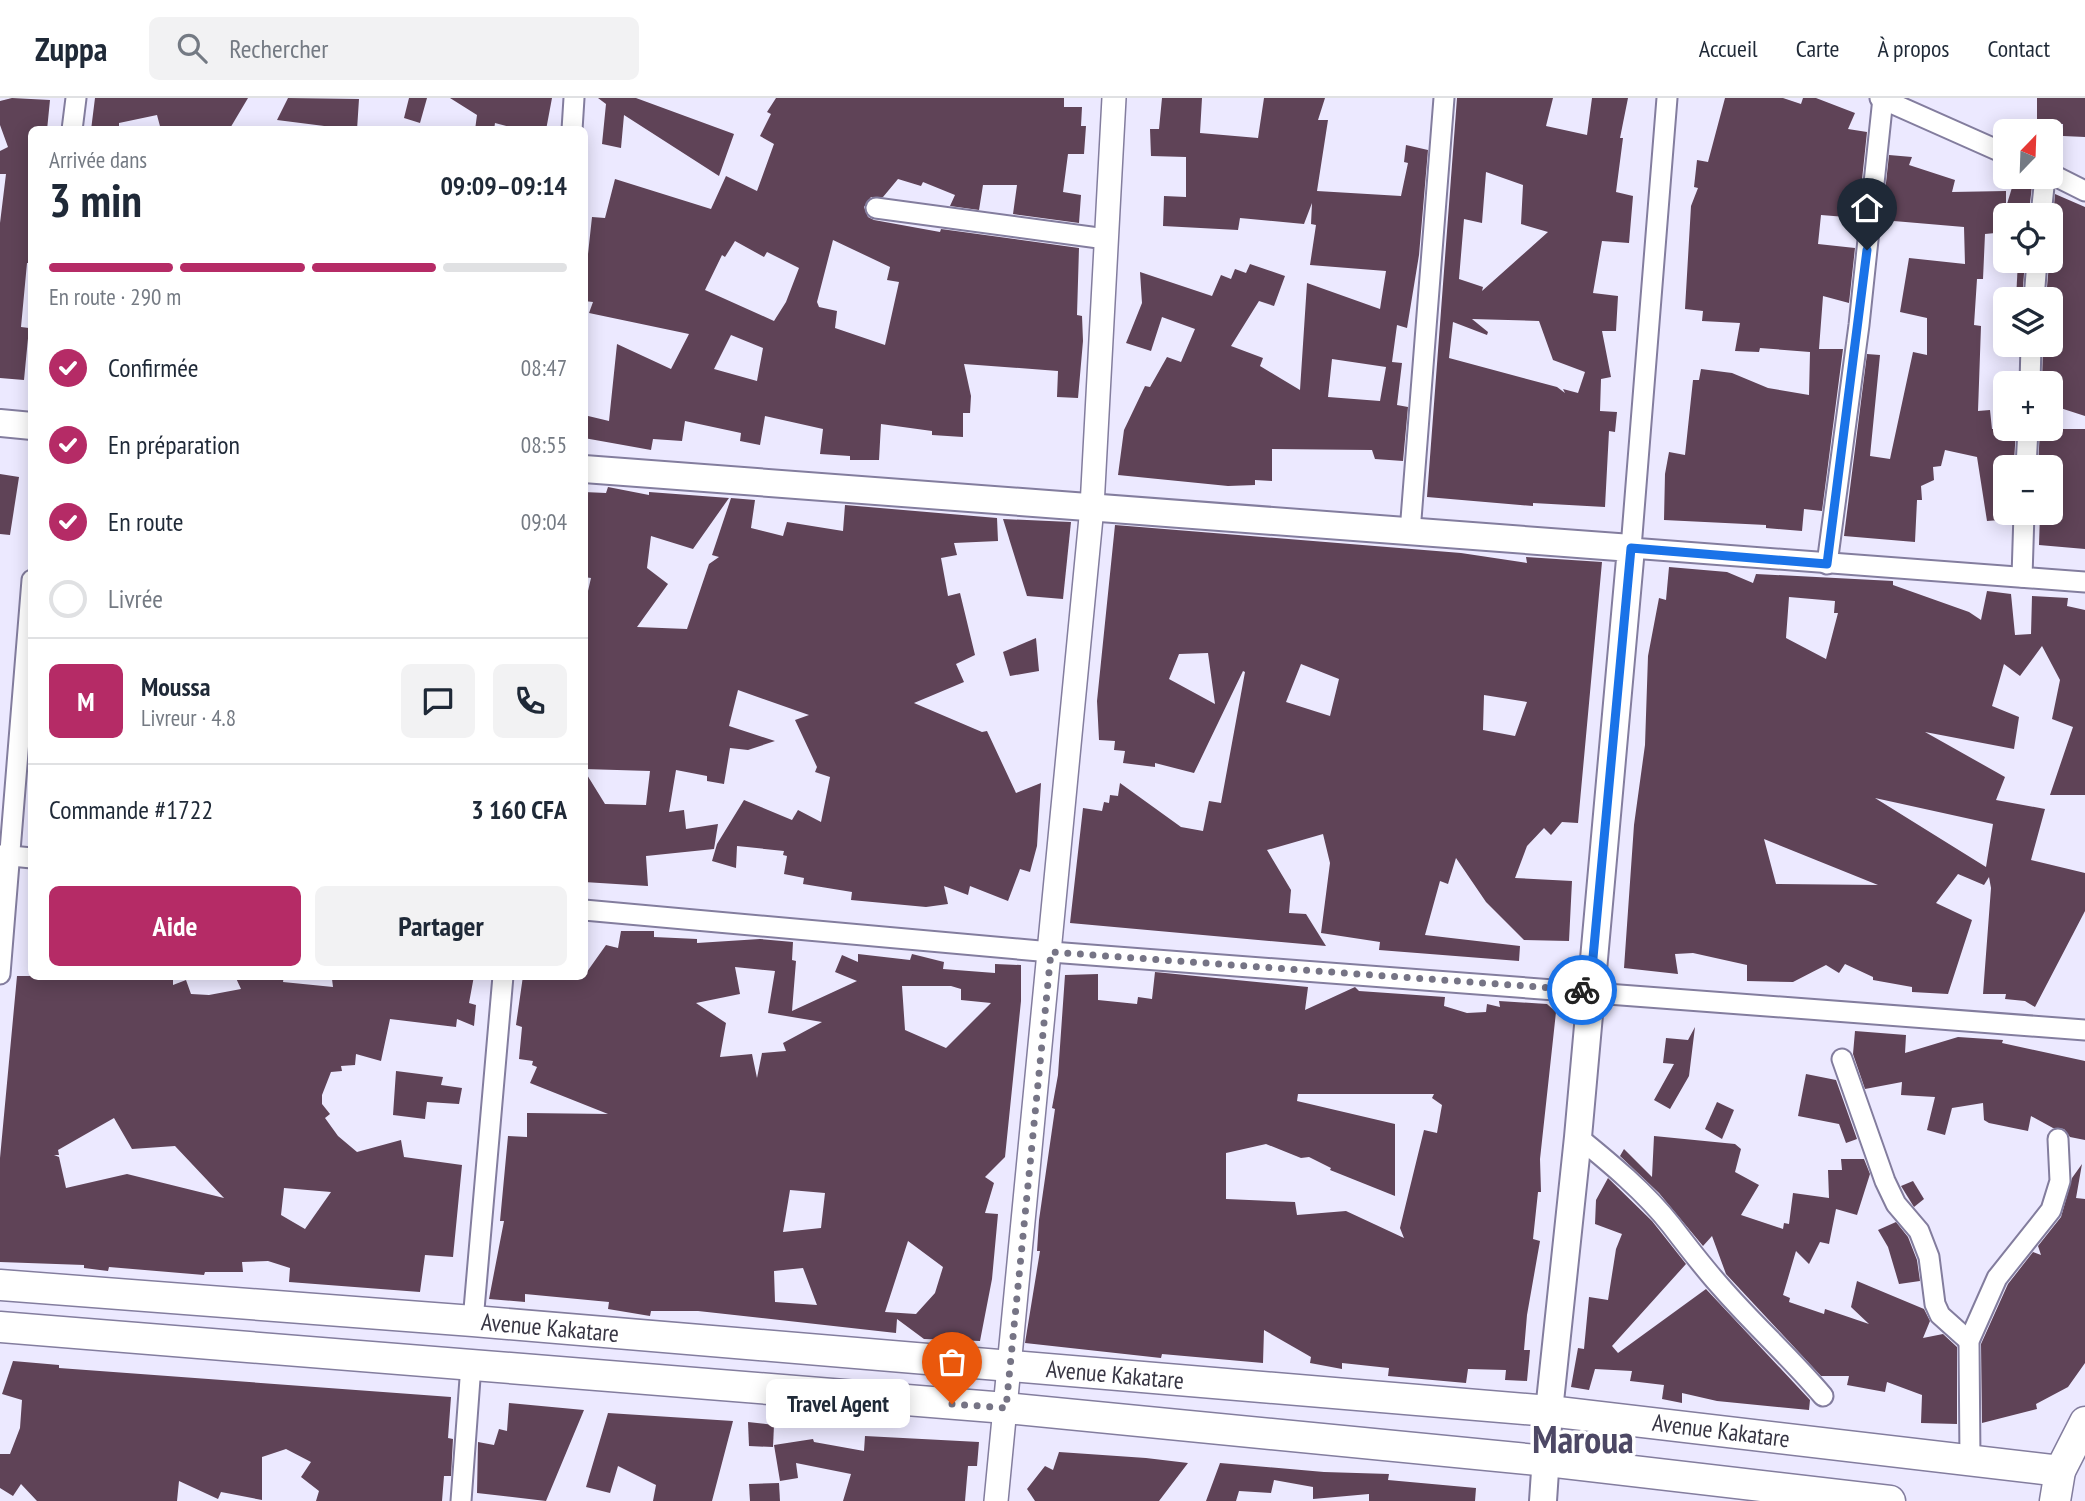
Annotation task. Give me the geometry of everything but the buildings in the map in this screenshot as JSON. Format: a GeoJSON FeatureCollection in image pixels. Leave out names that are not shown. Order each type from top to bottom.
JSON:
{"type":"FeatureCollection","features":[{"type":"Feature","properties":{"kind":"main road"},"geometry":{"type":"LineString","coordinates":[[0,423],[28,426]]}},
{"type":"Feature","properties":{"kind":"main road"},"geometry":{"type":"LineString","coordinates":[[588,469],[1631,548],[1578,1137],[1549,1411],[1543,1501]]}},
{"type":"Feature","properties":{"kind":"main road","name":"Avenue Kakatare"},"geometry":{"type":"LineString","coordinates":[[0,1285],[472,1321],[1549,1411],[2060,1471]]}},
{"type":"Feature","properties":{"kind":"main road","name":"Avenue Kakatare"},"geometry":{"type":"LineString","coordinates":[[0,1327],[1006,1408],[1547,1461],[1890,1501]]}},
{"type":"Feature","properties":{"kind":"main road"},"geometry":{"type":"LineString","coordinates":[[2055,1501],[2060,1471],[2085,1422]]}},
{"type":"Feature","properties":{"kind":"street"},"geometry":{"type":"LineString","coordinates":[[72,126],[76,98]]}},
{"type":"Feature","properties":{"kind":"street"},"geometry":{"type":"LineString","coordinates":[[572,126],[574,98]]}},
{"type":"Feature","properties":{"kind":"street"},"geometry":{"type":"LineString","coordinates":[[996,1501],[1092,507],[1114,98]]}},
{"type":"Feature","properties":{"kind":"street"},"geometry":{"type":"LineString","coordinates":[[1410,532],[1444,98]]}},
{"type":"Feature","properties":{"kind":"street"},"geometry":{"type":"LineString","coordinates":[[1667,98],[1631,548],[2085,582]]}},
{"type":"Feature","properties":{"kind":"street"},"geometry":{"type":"LineString","coordinates":[[1827,564],[1859,325],[1882,98],[1993,147]]}},
{"type":"Feature","properties":{"kind":"street"},"geometry":{"type":"LineString","coordinates":[[2063,180],[2085,191]]}},
{"type":"Feature","properties":{"kind":"street"},"geometry":{"type":"LineString","coordinates":[[876,208],[1106,239]]}},
{"type":"Feature","properties":{"kind":"street"},"geometry":{"type":"LineString","coordinates":[[2022,577],[2024,525]]}},
{"type":"Feature","properties":{"kind":"street"},"geometry":{"type":"LineString","coordinates":[[0,974],[5,856],[28,621]]}},
{"type":"Feature","properties":{"kind":"street"},"geometry":{"type":"LineString","coordinates":[[5,856],[28,858]]}},
{"type":"Feature","properties":{"kind":"street"},"geometry":{"type":"LineString","coordinates":[[588,910],[1051,952],[1590,990],[2085,1030]]}},
{"type":"Feature","properties":{"kind":"street"},"geometry":{"type":"LineString","coordinates":[[472,1321],[503,980]]}},
{"type":"Feature","properties":{"kind":"street"},"geometry":{"type":"LineString","coordinates":[[1842,1059],[1885,1181],[1896,1204],[1919,1231],[1929,1256],[1935,1304],[1940,1315],[1969,1341]]}},
{"type":"Feature","properties":{"kind":"street"},"geometry":{"type":"LineString","coordinates":[[1578,1137],[1612,1164],[1670,1224],[1691,1253],[1823,1396]]}},
{"type":"Feature","properties":{"kind":"street"},"geometry":{"type":"LineString","coordinates":[[1970,1460],[1969,1341],[1997,1278],[2051,1210],[2060,1181],[2058,1139]]}},
{"type":"Feature","properties":{"kind":"street"},"geometry":{"type":"LineString","coordinates":[[461,1501],[471,1365]]}},
{"type":"Feature","properties":{"kind":"way so far"},"geometry":{"type":"LineString","coordinates":[[952,1404],[1006,1408],[1051,952],[1582,990]]}},
{"type":"Feature","properties":{"kind":"place","name":"Travel Agent"},"geometry":{"type":"Point","coordinates":[952,1404]}},
{"type":"Feature","properties":{"kind":"district","name":"Maroua"},"geometry":{"type":"Point","coordinates":[1583,1440]}},
{"type":"Feature","properties":{"kind":"route"},"geometry":{"type":"LineString","coordinates":[[1582,990],[1590,990],[1631,548],[1827,564],[1867,250]]}}]}
